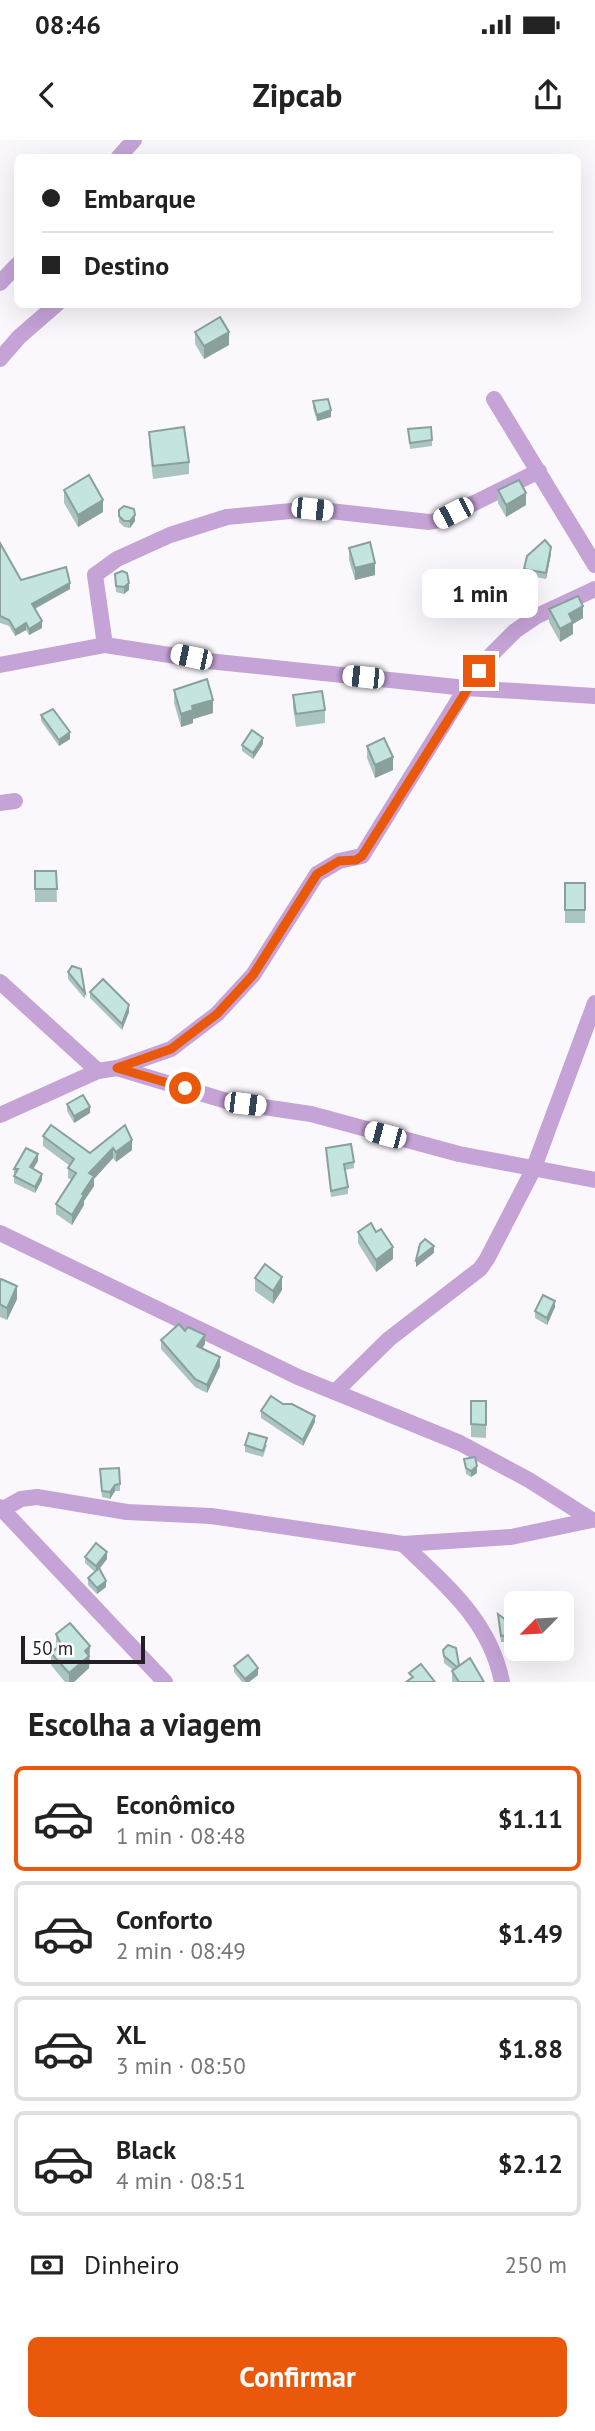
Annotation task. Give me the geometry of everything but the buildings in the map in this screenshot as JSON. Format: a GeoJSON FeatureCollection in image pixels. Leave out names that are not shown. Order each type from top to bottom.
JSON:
{"type":"FeatureCollection","features":[{"type":"Feature","properties":{"kind":"street"},"geometry":{"type":"LineString","coordinates":[[122,154],[134,140]]}},
{"type":"Feature","properties":{"kind":"street"},"geometry":{"type":"LineString","coordinates":[[0,283],[14,268]]}},
{"type":"Feature","properties":{"kind":"street"},"geometry":{"type":"LineString","coordinates":[[0,359],[19,337],[52,308]]}},
{"type":"Feature","properties":{"kind":"street"},"geometry":{"type":"LineString","coordinates":[[494,399],[595,565]]}},
{"type":"Feature","properties":{"kind":"street"},"geometry":{"type":"LineString","coordinates":[[105,645],[95,575],[117,559],[170,535],[227,517],[312,509],[429,522],[440,520],[539,471]]}},
{"type":"Feature","properties":{"kind":"street"},"geometry":{"type":"LineString","coordinates":[[0,1115],[99,1071],[117,1068],[171,1049],[217,1014],[253,975],[317,874],[339,861],[356,860],[362,856],[466,688],[515,631],[595,589]]}},
{"type":"Feature","properties":{"kind":"street"},"geometry":{"type":"LineString","coordinates":[[0,665],[105,645],[208,661],[466,688],[595,696]]}},
{"type":"Feature","properties":{"kind":"street"},"geometry":{"type":"LineString","coordinates":[[0,982],[99,1071]]}},
{"type":"Feature","properties":{"kind":"street"},"geometry":{"type":"LineString","coordinates":[[335,1392],[389,1339],[480,1269],[515,1210],[533,1170],[595,1003]]}},
{"type":"Feature","properties":{"kind":"street"},"geometry":{"type":"LineString","coordinates":[[117,1068],[229,1102],[311,1115],[459,1154],[595,1180]]}},
{"type":"Feature","properties":{"kind":"street"},"geometry":{"type":"LineString","coordinates":[[0,1233],[298,1377],[460,1443],[529,1480],[594,1521]]}},
{"type":"Feature","properties":{"kind":"street"},"geometry":{"type":"LineString","coordinates":[[165,1682],[1,1509],[21,1499],[37,1497],[127,1512],[211,1516],[404,1544],[511,1537],[594,1521]]}},
{"type":"Feature","properties":{"kind":"street"},"geometry":{"type":"LineString","coordinates":[[404,1544],[464,1603],[481,1625],[497,1658],[502,1682]]}},
{"type":"Feature","properties":{"kind":"route"},"geometry":{"type":"LineString","coordinates":[[185,1088],[117,1068],[171,1049],[217,1014],[253,975],[317,874],[331,864],[356,860],[362,856],[479,671]]}}]}
